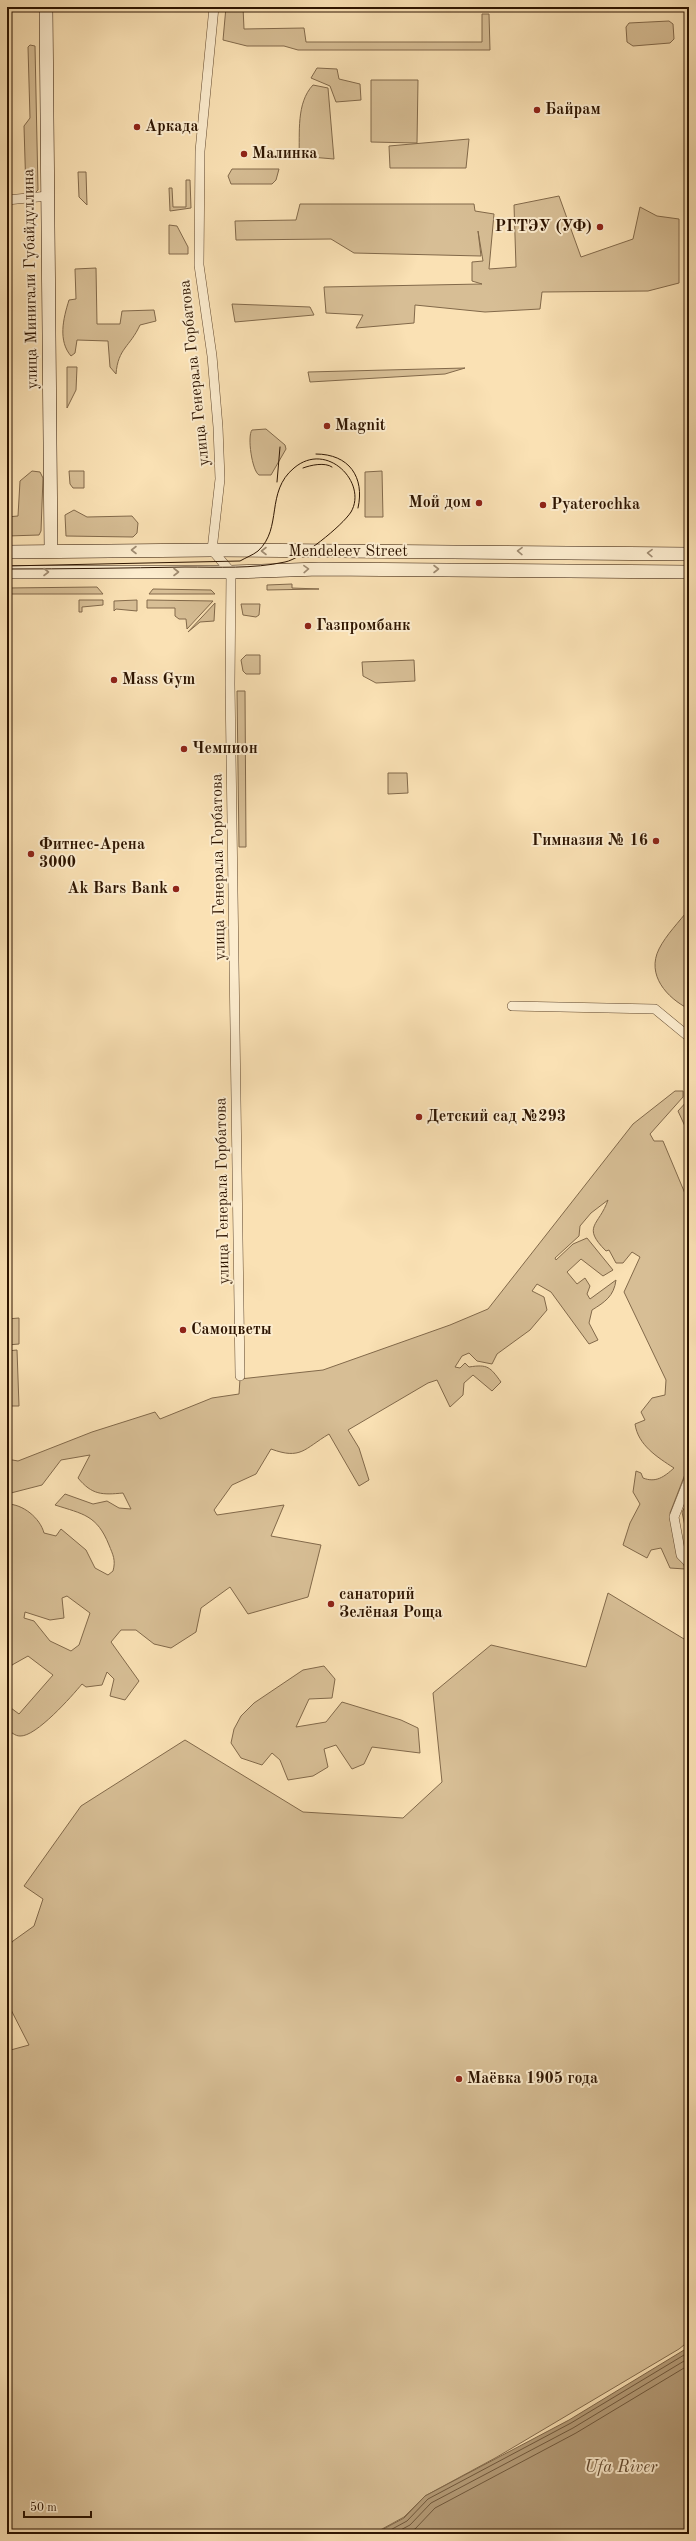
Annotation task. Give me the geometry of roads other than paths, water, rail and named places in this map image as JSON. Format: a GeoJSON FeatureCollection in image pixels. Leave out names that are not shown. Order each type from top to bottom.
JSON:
{"type":"FeatureCollection","features":[{"type":"Feature","properties":{"kind":"main road","name":"улица Минигали Губайдуллина"},"geometry":{"type":"LineString","coordinates":[[46,7],[51,551]]}},
{"type":"Feature","properties":{"kind":"main road","name":"Mendeleev Street"},"geometry":{"type":"LineString","coordinates":[[7,552],[212,550],[689,554]]}},
{"type":"Feature","properties":{"kind":"main road","name":"Mendeleev Street"},"geometry":{"type":"LineString","coordinates":[[7,572],[231,572],[327,569],[689,572]]}},
{"type":"Feature","properties":{"kind":"street","name":"улица Генерала Горбатова"},"geometry":{"type":"LineString","coordinates":[[212,550],[220,479],[218,427],[212,356],[199,265],[200,151],[214,7]]}},
{"type":"Feature","properties":{"kind":"street"},"geometry":{"type":"LineString","coordinates":[[7,200],[48,196]]}},
{"type":"Feature","properties":{"kind":"street"},"geometry":{"type":"LineString","coordinates":[[212,550],[231,572]]}},
{"type":"Feature","properties":{"kind":"street","name":"улица Генерала Горбатова"},"geometry":{"type":"LineString","coordinates":[[231,572],[230,684],[240,1376]]}},
{"type":"Feature","properties":{"kind":"street"},"geometry":{"type":"LineString","coordinates":[[512,1006],[655,1009],[689,1037]]}},
{"type":"Feature","properties":{"kind":"street"},"geometry":{"type":"LineString","coordinates":[[689,1479],[674,1518],[681,1555],[689,1563]]}},
{"type":"Feature","properties":{"kind":"water","name":"Ufa River"},"geometry":{"type":"Polygon","coordinates":[[[689,2347],[689,2534],[374,2534],[404,2518],[425,2496],[569,2420],[689,2347]]]}},
{"type":"Feature","properties":{"kind":"tram line"},"geometry":{"type":"LineString","coordinates":[[277,482],[280,447]]}},
{"type":"Feature","properties":{"kind":"tram line"},"geometry":{"type":"LineString","coordinates":[[316,454],[328,455],[337,458],[346,463],[352,469],[359,486],[360,497],[358,508]]}},
{"type":"Feature","properties":{"kind":"tram line"},"geometry":{"type":"LineString","coordinates":[[7,566],[240,561],[254,554],[266,542],[273,521],[276,499],[280,488],[285,478],[294,468],[307,461],[319,459],[331,462],[341,469],[349,478],[354,489],[355,501],[351,512],[346,518],[311,549],[292,560],[285,562],[261,566],[235,567],[7,569]]}},
{"type":"Feature","properties":{"kind":"tram line"},"geometry":{"type":"LineString","coordinates":[[303,468],[322,464],[332,467]]}},
{"type":"Feature","properties":{"kind":"place","name":"Байрам"},"geometry":{"type":"Point","coordinates":[537,110]}},
{"type":"Feature","properties":{"kind":"place","name":"Аркада"},"geometry":{"type":"Point","coordinates":[137,127]}},
{"type":"Feature","properties":{"kind":"place","name":"Малинка"},"geometry":{"type":"Point","coordinates":[244,154]}},
{"type":"Feature","properties":{"kind":"place","name":"РГТЭУ (УФ)"},"geometry":{"type":"Point","coordinates":[600,227]}},
{"type":"Feature","properties":{"kind":"place","name":"Magnit"},"geometry":{"type":"Point","coordinates":[327,426]}},
{"type":"Feature","properties":{"kind":"place","name":"Мой дом"},"geometry":{"type":"Point","coordinates":[479,503]}},
{"type":"Feature","properties":{"kind":"place","name":"Pyaterochka"},"geometry":{"type":"Point","coordinates":[543,505]}},
{"type":"Feature","properties":{"kind":"place","name":"Газпромбанк"},"geometry":{"type":"Point","coordinates":[308,626]}},
{"type":"Feature","properties":{"kind":"place","name":"Mass Gym"},"geometry":{"type":"Point","coordinates":[114,680]}},
{"type":"Feature","properties":{"kind":"place","name":"Чемпион"},"geometry":{"type":"Point","coordinates":[184,749]}},
{"type":"Feature","properties":{"kind":"place","name":"Гимназия № 16"},"geometry":{"type":"Point","coordinates":[656,841]}},
{"type":"Feature","properties":{"kind":"place","name":"Фитнес-Арена 3000"},"geometry":{"type":"Point","coordinates":[31,854]}},
{"type":"Feature","properties":{"kind":"place","name":"Ak Bars Bank"},"geometry":{"type":"Point","coordinates":[176,889]}},
{"type":"Feature","properties":{"kind":"place","name":"Детский сад №293"},"geometry":{"type":"Point","coordinates":[419,1117]}},
{"type":"Feature","properties":{"kind":"place","name":"Самоцветы"},"geometry":{"type":"Point","coordinates":[183,1330]}},
{"type":"Feature","properties":{"kind":"place","name":"санаторий Зелёная Роща"},"geometry":{"type":"Point","coordinates":[331,1604]}},
{"type":"Feature","properties":{"kind":"place","name":"Маёвка 1905 года"},"geometry":{"type":"Point","coordinates":[459,2079]}}]}
